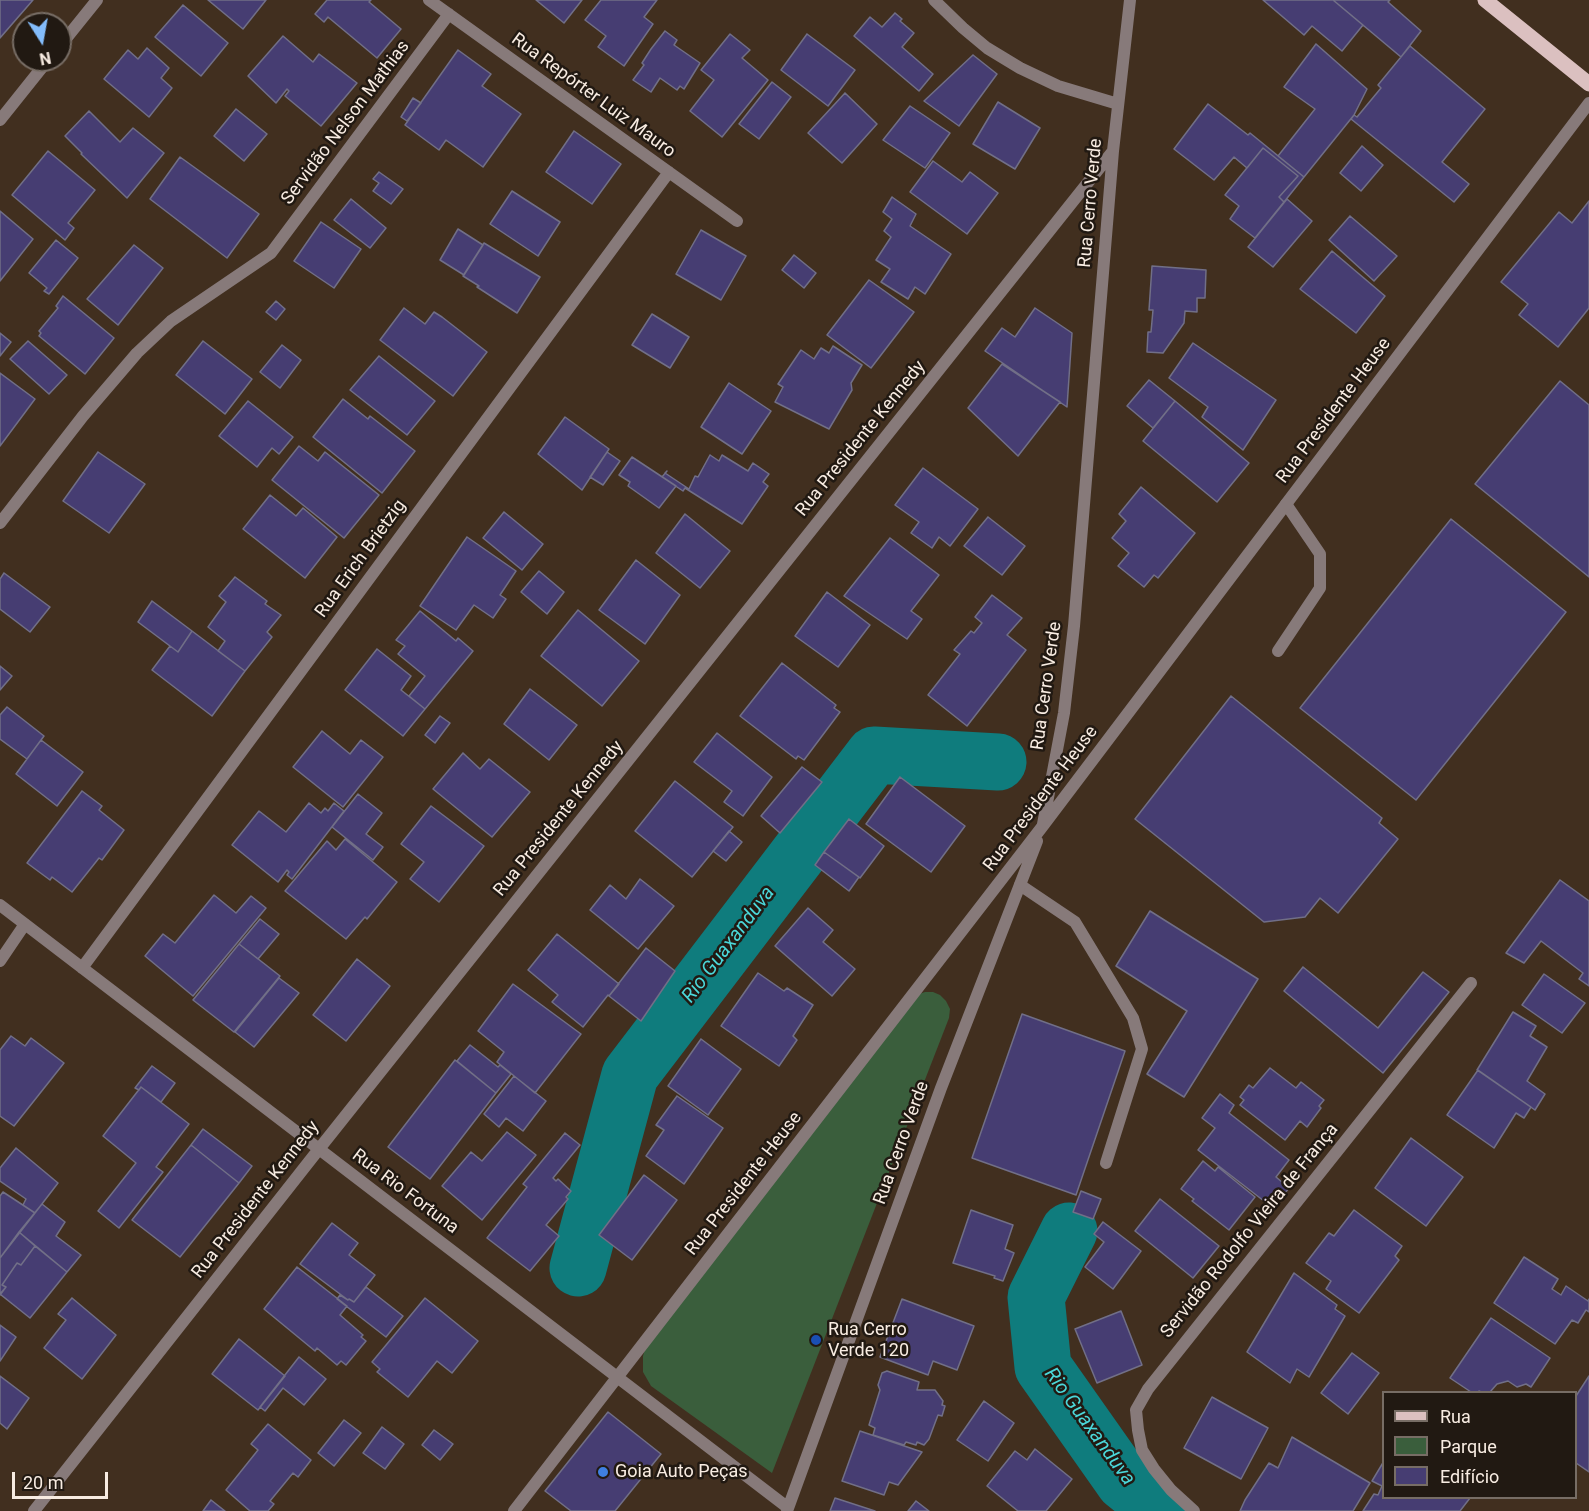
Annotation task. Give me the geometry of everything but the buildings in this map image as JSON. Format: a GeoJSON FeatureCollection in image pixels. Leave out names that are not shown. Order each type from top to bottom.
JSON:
{"type":"FeatureCollection","features":[{"type":"Feature","properties":{"kind":"main road"},"geometry":{"type":"LineString","coordinates":[[1485,0],[1589,84]]}},
{"type":"Feature","properties":{"kind":"street"},"geometry":{"type":"LineString","coordinates":[[72,31],[97,0]]}},
{"type":"Feature","properties":{"kind":"street","name":"Rua Repórter Luiz Mauro"},"geometry":{"type":"LineString","coordinates":[[429,0],[736,221]]}},
{"type":"Feature","properties":{"kind":"street"},"geometry":{"type":"LineString","coordinates":[[934,0],[979,41],[1020,68],[1058,86],[1118,104]]}},
{"type":"Feature","properties":{"kind":"street","name":"Rua Cerro Verde"},"geometry":{"type":"LineString","coordinates":[[787,1509],[941,1088],[1042,827],[1064,713],[1074,626],[1113,151],[1130,0]]}},
{"type":"Feature","properties":{"kind":"street","name":"Servidão Nelson Mathias"},"geometry":{"type":"LineString","coordinates":[[0,523],[83,416],[137,353],[171,321],[271,253],[449,14]]}},
{"type":"Feature","properties":{"kind":"street"},"geometry":{"type":"LineString","coordinates":[[0,120],[38,72]]}},
{"type":"Feature","properties":{"kind":"street","name":"Rua Presidente Heuse"},"geometry":{"type":"LineString","coordinates":[[514,1511],[1042,827],[1589,103]]}},
{"type":"Feature","properties":{"kind":"street","name":"Rua Presidente Kennedy"},"geometry":{"type":"LineString","coordinates":[[34,1511],[1113,151]]}},
{"type":"Feature","properties":{"kind":"street","name":"Rua Erich Brietzig"},"geometry":{"type":"LineString","coordinates":[[82,968],[669,172]]}},
{"type":"Feature","properties":{"kind":"street"},"geometry":{"type":"LineString","coordinates":[[1278,651],[1320,588],[1320,554],[1286,504]]}},
{"type":"Feature","properties":{"kind":"street"},"geometry":{"type":"LineString","coordinates":[[1020,885],[1075,922],[1133,1018],[1142,1049],[1106,1163]]}},
{"type":"Feature","properties":{"kind":"street","name":"Rua Rio Fortuna"},"geometry":{"type":"LineString","coordinates":[[0,905],[787,1509]]}},
{"type":"Feature","properties":{"kind":"street"},"geometry":{"type":"LineString","coordinates":[[0,961],[25,924]]}},
{"type":"Feature","properties":{"kind":"street","name":"Servidão Rodolfo Vieira de França"},"geometry":{"type":"LineString","coordinates":[[1194,1511],[1171,1490],[1142,1450],[1136,1410],[1148,1389],[1471,982]]}},
{"type":"Feature","properties":{"kind":"green space"},"geometry":{"type":"Polygon","coordinates":[[[925,992],[940,995],[946,1001],[950,1009],[949,1018],[772,1473],[651,1386],[643,1372],[645,1349],[919,994],[925,992]]]}},
{"type":"Feature","properties":{"kind":"waterway","name":"Rio Guaxanduva"},"geometry":{"type":"LineString","coordinates":[[578,1268],[630,1075],[874,755],[998,762]]}},
{"type":"Feature","properties":{"kind":"waterway","name":"Rio Guaxanduva"},"geometry":{"type":"LineString","coordinates":[[1069,1231],[1036,1297],[1043,1367],[1124,1482],[1160,1511]]}},
{"type":"Feature","properties":{"kind":"place","name":"Rua Cerro Verde 120"},"geometry":{"type":"Point","coordinates":[816,1340]}},
{"type":"Feature","properties":{"kind":"place","name":"Goia Auto Peças"},"geometry":{"type":"Point","coordinates":[603,1472]}}]}
